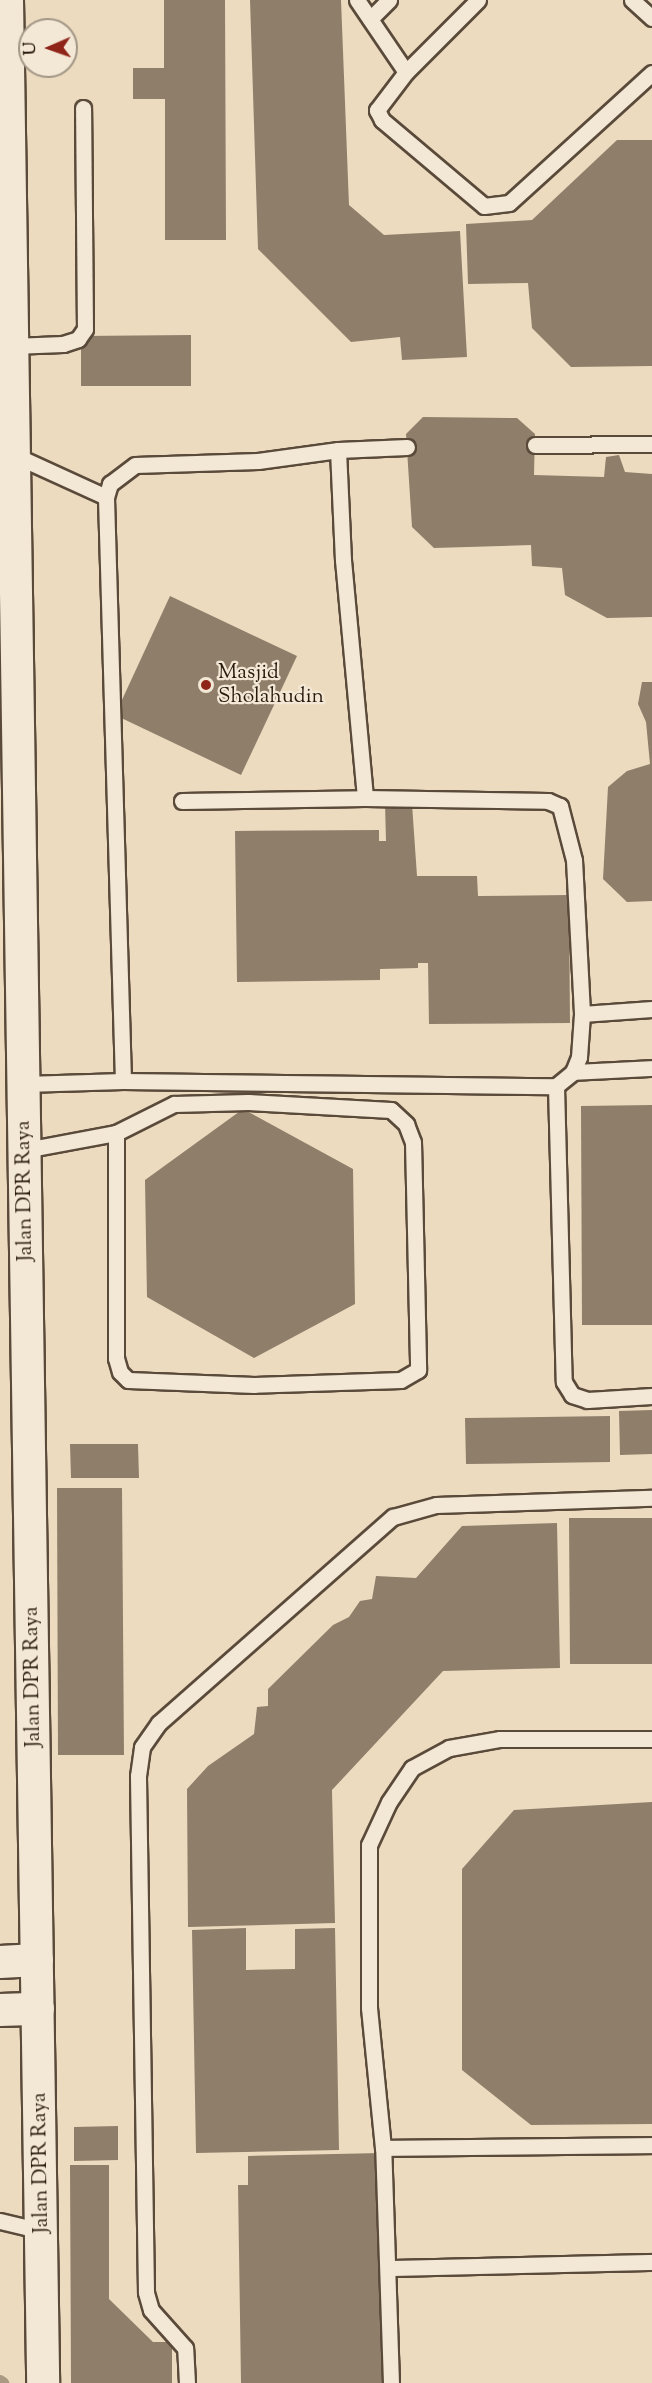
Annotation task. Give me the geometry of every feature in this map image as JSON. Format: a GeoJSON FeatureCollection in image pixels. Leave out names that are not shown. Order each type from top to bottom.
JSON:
{"type":"FeatureCollection","features":[{"type":"Feature","properties":{"kind":"street","name":"Jalan DPR Raya"},"geometry":{"type":"LineString","coordinates":[[7,0],[12,346],[7,455],[24,1084],[42,2231],[42,2383]]}},
{"type":"Feature","properties":{"kind":"street"},"geometry":{"type":"LineString","coordinates":[[0,1962],[37,1960]]}},
{"type":"Feature","properties":{"kind":"street"},"geometry":{"type":"LineString","coordinates":[[0,2010],[38,2009]]}},
{"type":"Feature","properties":{"kind":"lane"},"geometry":{"type":"LineString","coordinates":[[357,0],[406,72]]}},
{"type":"Feature","properties":{"kind":"lane"},"geometry":{"type":"LineString","coordinates":[[370,19],[389,0]]}},
{"type":"Feature","properties":{"kind":"lane"},"geometry":{"type":"LineString","coordinates":[[478,0],[406,72],[381,101],[377,110],[382,120],[484,206],[496,207],[508,203],[652,73]]}},
{"type":"Feature","properties":{"kind":"lane"},"geometry":{"type":"LineString","coordinates":[[632,0],[652,18]]}},
{"type":"Feature","properties":{"kind":"lane"},"geometry":{"type":"LineString","coordinates":[[12,346],[63,344],[78,339],[85,329],[83,108]]}},
{"type":"Feature","properties":{"kind":"lane"},"geometry":{"type":"LineString","coordinates":[[535,445],[652,444]]}},
{"type":"Feature","properties":{"kind":"lane"},"geometry":{"type":"LineString","coordinates":[[123,1081],[106,497],[110,484],[135,465],[258,461],[338,450],[407,447]]}},
{"type":"Feature","properties":{"kind":"lane"},"geometry":{"type":"LineString","coordinates":[[338,450],[343,560],[365,798]]}},
{"type":"Feature","properties":{"kind":"lane"},"geometry":{"type":"LineString","coordinates":[[7,455],[106,497]]}},
{"type":"Feature","properties":{"kind":"lane"},"geometry":{"type":"LineString","coordinates":[[24,1084],[123,1081],[556,1086],[573,1072],[582,1042],[582,1014],[574,860],[560,807],[548,801],[365,798],[182,801]]}},
{"type":"Feature","properties":{"kind":"lane"},"geometry":{"type":"LineString","coordinates":[[582,1014],[652,1009]]}},
{"type":"Feature","properties":{"kind":"lane"},"geometry":{"type":"LineString","coordinates":[[573,1072],[652,1068]]}},
{"type":"Feature","properties":{"kind":"lane"},"geometry":{"type":"LineString","coordinates":[[556,1086],[564,1382],[572,1395],[587,1400],[652,1396]]}},
{"type":"Feature","properties":{"kind":"lane"},"geometry":{"type":"LineString","coordinates":[[25,1150],[116,1133],[174,1104],[248,1102],[391,1110],[406,1124],[413,1142],[418,1370],[401,1380],[255,1385],[128,1380],[120,1372],[116,1358],[116,1133]]}},
{"type":"Feature","properties":{"kind":"lane"},"geometry":{"type":"LineString","coordinates":[[187,2383],[185,2348],[151,2310],[146,2292],[138,1776],[142,1747],[159,1723],[393,1517],[436,1505],[652,1498]]}},
{"type":"Feature","properties":{"kind":"lane"},"geometry":{"type":"LineString","coordinates":[[391,2383],[389,2268],[383,2148],[369,2008],[369,1845],[389,1802],[412,1768],[449,1748],[500,1739],[652,1739]]}},
{"type":"Feature","properties":{"kind":"lane"},"geometry":{"type":"LineString","coordinates":[[383,2148],[652,2145]]}},
{"type":"Feature","properties":{"kind":"lane"},"geometry":{"type":"LineString","coordinates":[[0,2221],[42,2231]]}},
{"type":"Feature","properties":{"kind":"lane"},"geometry":{"type":"LineString","coordinates":[[389,2268],[652,2262]]}},
{"type":"Feature","properties":{"kind":"building"},"geometry":{"type":"Polygon","coordinates":[[[164,0],[225,0],[226,240],[165,240],[165,99],[133,99],[133,68],[164,68],[164,0]]]}},
{"type":"Feature","properties":{"kind":"building"},"geometry":{"type":"Polygon","coordinates":[[[250,0],[341,0],[349,205],[384,235],[460,231],[467,357],[402,360],[400,337],[351,342],[258,249],[250,0]]]}},
{"type":"Feature","properties":{"kind":"building"},"geometry":{"type":"Polygon","coordinates":[[[617,140],[652,140],[652,366],[571,367],[532,328],[528,283],[468,284],[466,224],[532,220],[617,140]]]}},
{"type":"Feature","properties":{"kind":"building"},"geometry":{"type":"Polygon","coordinates":[[[191,335],[191,386],[81,386],[81,336],[191,335]]]}},
{"type":"Feature","properties":{"kind":"building"},"geometry":{"type":"Polygon","coordinates":[[[423,417],[517,418],[535,434],[534,475],[604,477],[606,457],[619,455],[625,472],[652,474],[652,617],[607,618],[565,595],[562,568],[532,566],[531,545],[434,548],[412,527],[406,434],[423,417]]]}},
{"type":"Feature","properties":{"kind":"building","name":"Masjid Sholahudin"},"geometry":{"type":"Polygon","coordinates":[[[170,596],[297,656],[241,775],[115,715],[170,596]]]}},
{"type":"Feature","properties":{"kind":"building"},"geometry":{"type":"Polygon","coordinates":[[[642,682],[652,682],[652,901],[627,902],[603,879],[608,787],[627,771],[650,764],[646,722],[638,704],[642,682]]]}},
{"type":"Feature","properties":{"kind":"building"},"geometry":{"type":"Polygon","coordinates":[[[385,804],[412,804],[417,876],[477,876],[478,896],[569,895],[570,1023],[429,1024],[428,963],[418,963],[418,968],[380,969],[380,980],[237,982],[235,831],[379,830],[379,841],[386,841],[385,804]]]}},
{"type":"Feature","properties":{"kind":"building"},"geometry":{"type":"Polygon","coordinates":[[[652,1105],[652,1325],[582,1325],[581,1106],[652,1105]]]}},
{"type":"Feature","properties":{"kind":"building"},"geometry":{"type":"Polygon","coordinates":[[[243,1109],[353,1169],[355,1304],[254,1358],[147,1297],[145,1180],[243,1109]]]}},
{"type":"Feature","properties":{"kind":"building"},"geometry":{"type":"Polygon","coordinates":[[[652,1410],[652,1454],[620,1455],[619,1411],[652,1410]]]}},
{"type":"Feature","properties":{"kind":"building"},"geometry":{"type":"Polygon","coordinates":[[[610,1416],[610,1462],[466,1464],[465,1418],[610,1416]]]}},
{"type":"Feature","properties":{"kind":"building"},"geometry":{"type":"Polygon","coordinates":[[[70,1444],[138,1444],[139,1478],[71,1478],[70,1444]]]}},
{"type":"Feature","properties":{"kind":"building"},"geometry":{"type":"Polygon","coordinates":[[[57,1488],[122,1488],[124,1755],[58,1755],[57,1488]]]}},
{"type":"Feature","properties":{"kind":"building"},"geometry":{"type":"Polygon","coordinates":[[[569,1518],[652,1518],[652,1664],[570,1664],[569,1518]]]}},
{"type":"Feature","properties":{"kind":"building"},"geometry":{"type":"Polygon","coordinates":[[[557,1523],[560,1668],[443,1671],[332,1790],[335,1923],[188,1927],[187,1789],[208,1766],[254,1734],[257,1707],[268,1706],[268,1689],[333,1625],[349,1617],[360,1601],[372,1599],[376,1576],[416,1578],[462,1526],[557,1523]]]}},
{"type":"Feature","properties":{"kind":"building"},"geometry":{"type":"Polygon","coordinates":[[[652,1802],[652,2124],[531,2125],[462,2070],[462,1869],[514,1810],[652,1802]]]}},
{"type":"Feature","properties":{"kind":"building"},"geometry":{"type":"Polygon","coordinates":[[[246,1928],[246,1970],[295,1969],[295,1929],[335,1928],[339,2150],[196,2153],[192,1930],[246,1928]]]}},
{"type":"Feature","properties":{"kind":"building"},"geometry":{"type":"Polygon","coordinates":[[[118,2126],[118,2160],[74,2161],[74,2127],[118,2126]]]}},
{"type":"Feature","properties":{"kind":"building"},"geometry":{"type":"Polygon","coordinates":[[[381,2153],[385,2383],[241,2383],[238,2185],[248,2185],[248,2156],[381,2153]]]}},
{"type":"Feature","properties":{"kind":"building"},"geometry":{"type":"Polygon","coordinates":[[[70,2165],[109,2165],[109,2299],[153,2342],[172,2342],[172,2383],[71,2383],[70,2165]]]}},
{"type":"Feature","properties":{"kind":"place","name":"Masjid Sholahudin"},"geometry":{"type":"Point","coordinates":[206,685]}}]}
